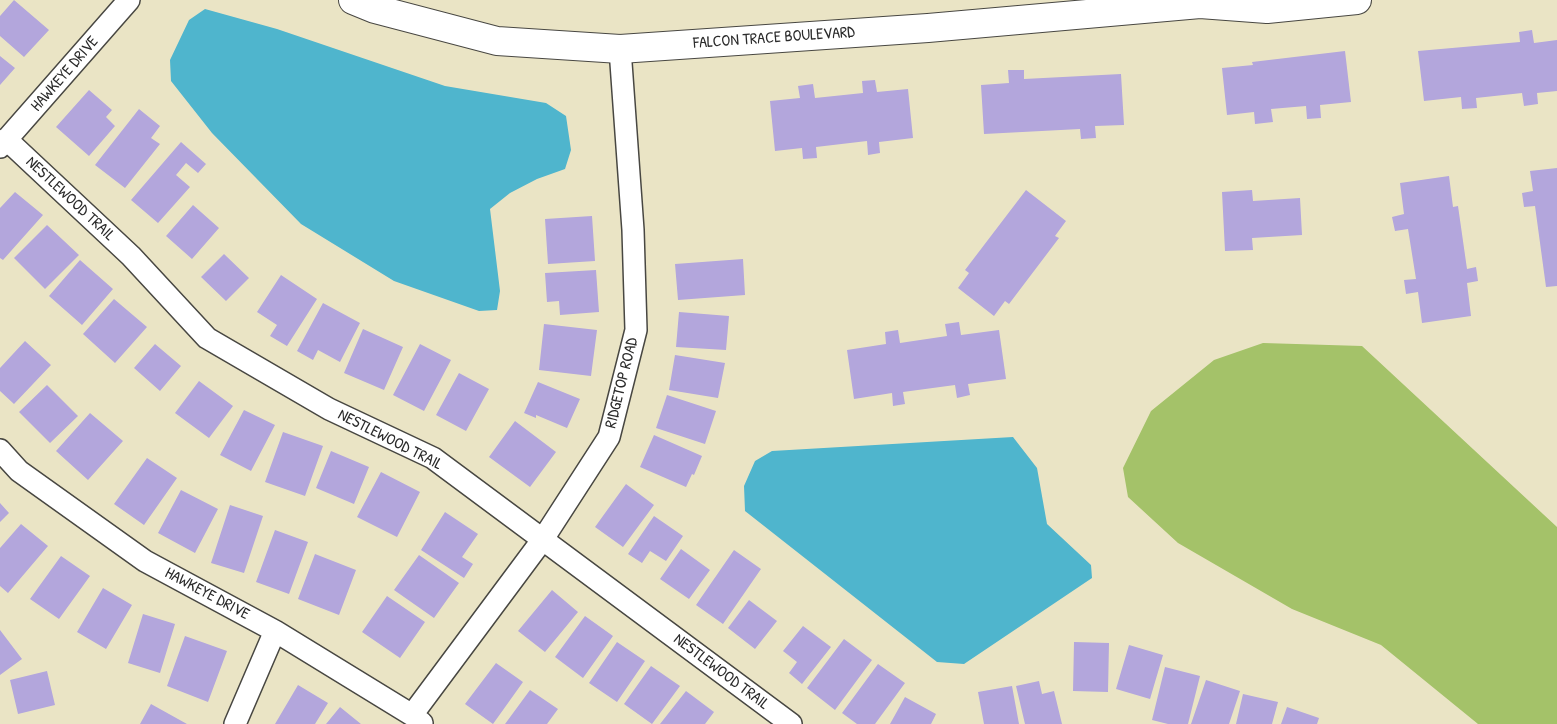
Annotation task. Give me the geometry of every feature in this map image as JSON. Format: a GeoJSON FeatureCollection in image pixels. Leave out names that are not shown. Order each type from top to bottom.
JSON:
{"type":"FeatureCollection","features":[{"type":"Feature","properties":{"kind":"street","name":"HAWKEYE DRIVE"},"geometry":{"type":"LineString","coordinates":[[3,143],[129,0]]}},
{"type":"Feature","properties":{"kind":"street","name":"FALCON TRACE BOULEVARD"},"geometry":{"type":"LineString","coordinates":[[353,0],[375,9],[497,41],[620,49],[928,28],[1158,3],[1205,2],[1267,9],[1357,0]]}},
{"type":"Feature","properties":{"kind":"street","name":"RIDGETOP ROAD"},"geometry":{"type":"LineString","coordinates":[[418,720],[543,539],[609,436],[636,330],[633,230],[620,49]]}},
{"type":"Feature","properties":{"kind":"street","name":"NESTLEWOOD TRAIL"},"geometry":{"type":"LineString","coordinates":[[3,143],[131,256],[207,338],[329,409],[433,458],[791,724]]}},
{"type":"Feature","properties":{"kind":"street","name":"HAWKEYE DRIVE"},"geometry":{"type":"LineString","coordinates":[[0,450],[19,471],[145,561],[275,631],[418,720]]}},
{"type":"Feature","properties":{"kind":"street"},"geometry":{"type":"LineString","coordinates":[[235,724],[275,631]]}},
{"type":"Feature","properties":{"kind":"green space"},"geometry":{"type":"Polygon","coordinates":[[[1263,343],[1362,346],[1557,527],[1557,724],[1478,724],[1381,645],[1292,609],[1178,543],[1128,497],[1123,468],[1151,411],[1214,360],[1263,343]]]}},
{"type":"Feature","properties":{"kind":"water"},"geometry":{"type":"Polygon","coordinates":[[[205,9],[277,29],[445,86],[546,103],[566,116],[571,150],[565,169],[537,179],[510,193],[490,209],[500,291],[497,310],[479,311],[394,281],[301,224],[212,133],[171,81],[170,60],[189,20],[205,9]]]}},
{"type":"Feature","properties":{"kind":"water"},"geometry":{"type":"Polygon","coordinates":[[[1013,437],[1037,468],[1047,524],[1091,565],[1092,578],[964,664],[937,662],[745,511],[744,486],[755,461],[772,451],[1013,437]]]}},
{"type":"Feature","properties":{"kind":"building"},"geometry":{"type":"Polygon","coordinates":[[[14,0],[49,30],[24,57],[0,36],[0,16],[14,0]]]}},
{"type":"Feature","properties":{"kind":"building"},"geometry":{"type":"Polygon","coordinates":[[[1532,30],[1534,43],[1557,40],[1557,91],[1537,93],[1538,104],[1524,106],[1522,93],[1476,98],[1477,108],[1462,109],[1461,97],[1424,101],[1418,51],[1520,42],[1519,32],[1532,30]]]}},
{"type":"Feature","properties":{"kind":"building"},"geometry":{"type":"Polygon","coordinates":[[[1345,51],[1351,102],[1320,105],[1321,118],[1307,119],[1306,106],[1271,109],[1273,122],[1255,124],[1254,112],[1227,115],[1222,68],[1253,65],[1252,62],[1345,51]]]}},
{"type":"Feature","properties":{"kind":"building"},"geometry":{"type":"Polygon","coordinates":[[[0,56],[15,68],[0,85],[0,56]]]}},
{"type":"Feature","properties":{"kind":"building"},"geometry":{"type":"Polygon","coordinates":[[[1008,70],[1024,70],[1024,79],[1121,74],[1124,125],[1095,126],[1096,138],[1081,139],[1080,129],[984,134],[981,85],[1009,83],[1008,70]]]}},
{"type":"Feature","properties":{"kind":"building"},"geometry":{"type":"Polygon","coordinates":[[[875,80],[877,92],[908,89],[913,138],[879,142],[880,153],[868,155],[867,141],[816,147],[817,158],[803,159],[802,148],[775,151],[770,101],[800,98],[798,86],[813,84],[815,98],[863,93],[862,81],[875,80]]]}},
{"type":"Feature","properties":{"kind":"building"},"geometry":{"type":"Polygon","coordinates":[[[89,90],[112,110],[106,117],[115,126],[89,156],[56,127],[89,90]]]}},
{"type":"Feature","properties":{"kind":"building"},"geometry":{"type":"Polygon","coordinates":[[[139,109],[160,126],[151,138],[160,144],[125,188],[95,165],[139,109]]]}},
{"type":"Feature","properties":{"kind":"building"},"geometry":{"type":"Polygon","coordinates":[[[181,142],[206,164],[198,173],[186,163],[176,175],[190,187],[158,223],[131,200],[181,142]]]}},
{"type":"Feature","properties":{"kind":"building"},"geometry":{"type":"Polygon","coordinates":[[[1557,168],[1557,286],[1546,287],[1535,206],[1524,207],[1522,193],[1533,191],[1530,171],[1557,168]]]}},
{"type":"Feature","properties":{"kind":"building"},"geometry":{"type":"Polygon","coordinates":[[[1449,176],[1453,207],[1458,206],[1467,269],[1476,267],[1478,281],[1467,283],[1471,316],[1422,323],[1418,292],[1406,294],[1404,280],[1416,279],[1408,229],[1395,231],[1392,217],[1404,214],[1400,183],[1449,176]]]}},
{"type":"Feature","properties":{"kind":"building"},"geometry":{"type":"Polygon","coordinates":[[[1026,190],[1066,221],[1055,236],[1059,238],[1009,304],[1005,301],[994,316],[958,288],[969,273],[965,270],[1026,190]]]}},
{"type":"Feature","properties":{"kind":"building"},"geometry":{"type":"Polygon","coordinates":[[[1252,190],[1253,201],[1300,198],[1302,235],[1252,238],[1253,250],[1225,251],[1222,192],[1252,190]]]}},
{"type":"Feature","properties":{"kind":"building"},"geometry":{"type":"Polygon","coordinates":[[[15,192],[43,215],[3,260],[0,258],[0,208],[15,192]]]}},
{"type":"Feature","properties":{"kind":"building"},"geometry":{"type":"Polygon","coordinates":[[[193,205],[219,228],[192,259],[166,236],[193,205]]]}},
{"type":"Feature","properties":{"kind":"building"},"geometry":{"type":"Polygon","coordinates":[[[592,216],[595,261],[548,264],[545,219],[592,216]]]}},
{"type":"Feature","properties":{"kind":"building"},"geometry":{"type":"Polygon","coordinates":[[[47,225],[79,255],[45,289],[14,258],[47,225]]]}},
{"type":"Feature","properties":{"kind":"building"},"geometry":{"type":"Polygon","coordinates":[[[224,254],[249,278],[226,301],[201,277],[224,254]]]}},
{"type":"Feature","properties":{"kind":"building"},"geometry":{"type":"Polygon","coordinates":[[[743,259],[745,295],[678,300],[675,264],[743,259]]]}},
{"type":"Feature","properties":{"kind":"building"},"geometry":{"type":"Polygon","coordinates":[[[80,260],[113,289],[82,325],[49,296],[80,260]]]}},
{"type":"Feature","properties":{"kind":"building"},"geometry":{"type":"Polygon","coordinates":[[[596,270],[599,312],[560,315],[559,301],[547,302],[545,273],[596,270]]]}},
{"type":"Feature","properties":{"kind":"building"},"geometry":{"type":"Polygon","coordinates":[[[281,275],[317,299],[287,346],[270,336],[277,325],[257,312],[281,275]]]}},
{"type":"Feature","properties":{"kind":"building"},"geometry":{"type":"Polygon","coordinates":[[[114,299],[147,327],[115,363],[83,334],[114,299]]]}},
{"type":"Feature","properties":{"kind":"building"},"geometry":{"type":"Polygon","coordinates":[[[323,303],[360,323],[340,362],[318,350],[313,360],[297,351],[323,303]]]}},
{"type":"Feature","properties":{"kind":"building"},"geometry":{"type":"Polygon","coordinates":[[[679,312],[729,316],[726,350],[676,347],[679,312]]]}},
{"type":"Feature","properties":{"kind":"building"},"geometry":{"type":"Polygon","coordinates":[[[959,322],[961,335],[999,330],[1006,379],[968,384],[970,395],[957,398],[955,385],[903,392],[905,404],[893,406],[892,393],[854,399],[847,350],[886,344],[885,332],[898,330],[900,343],[947,336],[945,324],[959,322]]]}},
{"type":"Feature","properties":{"kind":"building"},"geometry":{"type":"Polygon","coordinates":[[[544,324],[597,330],[591,376],[539,370],[544,324]]]}},
{"type":"Feature","properties":{"kind":"building"},"geometry":{"type":"Polygon","coordinates":[[[363,329],[403,347],[384,390],[344,373],[363,329]]]}},
{"type":"Feature","properties":{"kind":"building"},"geometry":{"type":"Polygon","coordinates":[[[25,341],[51,365],[14,404],[0,391],[0,368],[25,341]]]}},
{"type":"Feature","properties":{"kind":"building"},"geometry":{"type":"Polygon","coordinates":[[[155,344],[181,366],[160,391],[134,368],[155,344]]]}},
{"type":"Feature","properties":{"kind":"building"},"geometry":{"type":"Polygon","coordinates":[[[420,344],[451,360],[424,411],[393,395],[420,344]]]}},
{"type":"Feature","properties":{"kind":"building"},"geometry":{"type":"Polygon","coordinates":[[[675,355],[725,363],[718,398],[669,390],[675,355]]]}},
{"type":"Feature","properties":{"kind":"building"},"geometry":{"type":"Polygon","coordinates":[[[459,373],[489,389],[466,431],[436,415],[459,373]]]}},
{"type":"Feature","properties":{"kind":"building"},"geometry":{"type":"Polygon","coordinates":[[[199,381],[233,406],[209,438],[175,413],[199,381]]]}},
{"type":"Feature","properties":{"kind":"building"},"geometry":{"type":"Polygon","coordinates":[[[538,382],[580,399],[567,428],[536,415],[536,418],[524,413],[538,382]]]}},
{"type":"Feature","properties":{"kind":"building"},"geometry":{"type":"Polygon","coordinates":[[[47,385],[78,416],[50,443],[19,412],[47,385]]]}},
{"type":"Feature","properties":{"kind":"building"},"geometry":{"type":"Polygon","coordinates":[[[667,395],[716,411],[705,444],[656,428],[667,395]]]}},
{"type":"Feature","properties":{"kind":"building"},"geometry":{"type":"Polygon","coordinates":[[[244,410],[275,425],[251,471],[220,455],[244,410]]]}},
{"type":"Feature","properties":{"kind":"building"},"geometry":{"type":"Polygon","coordinates":[[[90,413],[123,441],[88,480],[56,451],[90,413]]]}},
{"type":"Feature","properties":{"kind":"building"},"geometry":{"type":"Polygon","coordinates":[[[515,421],[556,452],[530,487],[489,457],[515,421]]]}},
{"type":"Feature","properties":{"kind":"building"},"geometry":{"type":"Polygon","coordinates":[[[283,432],[323,446],[305,496],[265,482],[283,432]]]}},
{"type":"Feature","properties":{"kind":"building"},"geometry":{"type":"Polygon","coordinates":[[[654,435],[702,456],[694,475],[692,474],[686,487],[640,467],[654,435]]]}},
{"type":"Feature","properties":{"kind":"building"},"geometry":{"type":"Polygon","coordinates":[[[331,451],[369,467],[354,504],[316,488],[331,451]]]}},
{"type":"Feature","properties":{"kind":"building"},"geometry":{"type":"Polygon","coordinates":[[[147,458],[177,478],[144,525],[114,504],[147,458]]]}},
{"type":"Feature","properties":{"kind":"building"},"geometry":{"type":"Polygon","coordinates":[[[381,472],[420,492],[397,537],[357,517],[381,472]]]}},
{"type":"Feature","properties":{"kind":"building"},"geometry":{"type":"Polygon","coordinates":[[[626,484],[654,505],[623,547],[595,527],[626,484]]]}},
{"type":"Feature","properties":{"kind":"building"},"geometry":{"type":"Polygon","coordinates":[[[181,490],[218,509],[195,553],[158,533],[181,490]]]}},
{"type":"Feature","properties":{"kind":"building"},"geometry":{"type":"Polygon","coordinates":[[[0,503],[9,513],[0,522],[0,503]]]}},
{"type":"Feature","properties":{"kind":"building"},"geometry":{"type":"Polygon","coordinates":[[[230,505],[263,516],[244,573],[211,563],[230,505]]]}},
{"type":"Feature","properties":{"kind":"building"},"geometry":{"type":"Polygon","coordinates":[[[445,512],[478,534],[462,557],[473,564],[464,578],[421,550],[445,512]]]}},
{"type":"Feature","properties":{"kind":"building"},"geometry":{"type":"Polygon","coordinates":[[[654,516],[683,536],[666,561],[650,551],[642,563],[628,554],[654,516]]]}},
{"type":"Feature","properties":{"kind":"building"},"geometry":{"type":"Polygon","coordinates":[[[21,524],[48,546],[8,593],[0,586],[0,548],[21,524]]]}},
{"type":"Feature","properties":{"kind":"building"},"geometry":{"type":"Polygon","coordinates":[[[275,530],[308,542],[289,594],[256,582],[275,530]]]}},
{"type":"Feature","properties":{"kind":"building"},"geometry":{"type":"Polygon","coordinates":[[[681,549],[710,570],[689,599],[660,579],[681,549]]]}},
{"type":"Feature","properties":{"kind":"building"},"geometry":{"type":"Polygon","coordinates":[[[734,550],[761,569],[723,624],[696,605],[734,550]]]}},
{"type":"Feature","properties":{"kind":"building"},"geometry":{"type":"Polygon","coordinates":[[[315,554],[356,570],[339,615],[298,599],[315,554]]]}},
{"type":"Feature","properties":{"kind":"building"},"geometry":{"type":"Polygon","coordinates":[[[419,555],[459,583],[434,618],[394,590],[419,555]]]}},
{"type":"Feature","properties":{"kind":"building"},"geometry":{"type":"Polygon","coordinates":[[[61,556],[90,576],[59,619],[30,599],[61,556]]]}},
{"type":"Feature","properties":{"kind":"building"},"geometry":{"type":"Polygon","coordinates":[[[103,588],[132,605],[106,649],[77,632],[103,588]]]}},
{"type":"Feature","properties":{"kind":"building"},"geometry":{"type":"Polygon","coordinates":[[[552,590],[578,612],[545,652],[518,631],[552,590]]]}},
{"type":"Feature","properties":{"kind":"building"},"geometry":{"type":"Polygon","coordinates":[[[387,596],[425,622],[400,658],[362,632],[387,596]]]}},
{"type":"Feature","properties":{"kind":"building"},"geometry":{"type":"Polygon","coordinates":[[[749,600],[777,621],[755,649],[728,628],[749,600]]]}},
{"type":"Feature","properties":{"kind":"building"},"geometry":{"type":"Polygon","coordinates":[[[143,614],[175,624],[160,673],[128,663],[143,614]]]}},
{"type":"Feature","properties":{"kind":"building"},"geometry":{"type":"Polygon","coordinates":[[[585,616],[613,636],[583,678],[555,657],[585,616]]]}},
{"type":"Feature","properties":{"kind":"building"},"geometry":{"type":"Polygon","coordinates":[[[803,626],[831,647],[802,684],[789,673],[797,662],[783,651],[803,626]]]}},
{"type":"Feature","properties":{"kind":"building"},"geometry":{"type":"Polygon","coordinates":[[[0,630],[22,659],[0,675],[0,630]]]}},
{"type":"Feature","properties":{"kind":"building"},"geometry":{"type":"Polygon","coordinates":[[[185,636],[227,651],[208,702],[167,686],[185,636]]]}},
{"type":"Feature","properties":{"kind":"building"},"geometry":{"type":"Polygon","coordinates":[[[844,639],[872,660],[835,710],[807,688],[844,639]]]}},
{"type":"Feature","properties":{"kind":"building"},"geometry":{"type":"Polygon","coordinates":[[[617,642],[645,661],[617,702],[589,683],[617,642]]]}},
{"type":"Feature","properties":{"kind":"building"},"geometry":{"type":"Polygon","coordinates":[[[1074,642],[1109,643],[1108,692],[1073,691],[1074,642]]]}},
{"type":"Feature","properties":{"kind":"building"},"geometry":{"type":"Polygon","coordinates":[[[1129,645],[1163,655],[1150,699],[1116,689],[1129,645]]]}},
{"type":"Feature","properties":{"kind":"building"},"geometry":{"type":"Polygon","coordinates":[[[496,663],[523,682],[493,724],[465,704],[496,663]]]}},
{"type":"Feature","properties":{"kind":"building"},"geometry":{"type":"Polygon","coordinates":[[[878,664],[905,683],[875,724],[857,724],[842,713],[878,664]]]}},
{"type":"Feature","properties":{"kind":"building"},"geometry":{"type":"Polygon","coordinates":[[[651,666],[680,686],[652,724],[624,704],[651,666]]]}},
{"type":"Feature","properties":{"kind":"building"},"geometry":{"type":"Polygon","coordinates":[[[1165,667],[1200,676],[1188,724],[1168,724],[1152,720],[1165,667]]]}},
{"type":"Feature","properties":{"kind":"building"},"geometry":{"type":"Polygon","coordinates":[[[47,671],[55,705],[18,714],[10,680],[47,671]]]}},
{"type":"Feature","properties":{"kind":"building"},"geometry":{"type":"Polygon","coordinates":[[[1206,680],[1240,691],[1229,724],[1191,724],[1206,680]]]}},
{"type":"Feature","properties":{"kind":"building"},"geometry":{"type":"Polygon","coordinates":[[[1039,681],[1042,694],[1054,691],[1062,724],[1025,724],[1016,686],[1039,681]]]}},
{"type":"Feature","properties":{"kind":"building"},"geometry":{"type":"Polygon","coordinates":[[[298,685],[328,703],[315,724],[275,724],[298,685]]]}},
{"type":"Feature","properties":{"kind":"building"},"geometry":{"type":"Polygon","coordinates":[[[1012,686],[1019,724],[984,724],[978,692],[1012,686]]]}},
{"type":"Feature","properties":{"kind":"building"},"geometry":{"type":"Polygon","coordinates":[[[530,690],[558,709],[547,724],[505,724],[530,690]]]}},
{"type":"Feature","properties":{"kind":"building"},"geometry":{"type":"Polygon","coordinates":[[[686,691],[714,712],[705,724],[660,724],[686,691]]]}},
{"type":"Feature","properties":{"kind":"building"},"geometry":{"type":"Polygon","coordinates":[[[1243,694],[1278,702],[1272,724],[1236,724],[1243,694]]]}},
{"type":"Feature","properties":{"kind":"building"},"geometry":{"type":"Polygon","coordinates":[[[905,697],[936,714],[931,724],[890,724],[905,697]]]}},
{"type":"Feature","properties":{"kind":"building"},"geometry":{"type":"Polygon","coordinates":[[[151,704],[187,724],[140,724],[151,704]]]}},
{"type":"Feature","properties":{"kind":"building"},"geometry":{"type":"Polygon","coordinates":[[[340,707],[361,724],[326,724],[340,707]]]}},
{"type":"Feature","properties":{"kind":"building"},"geometry":{"type":"Polygon","coordinates":[[[1287,707],[1319,718],[1317,724],[1281,724],[1287,707]]]}}]}
